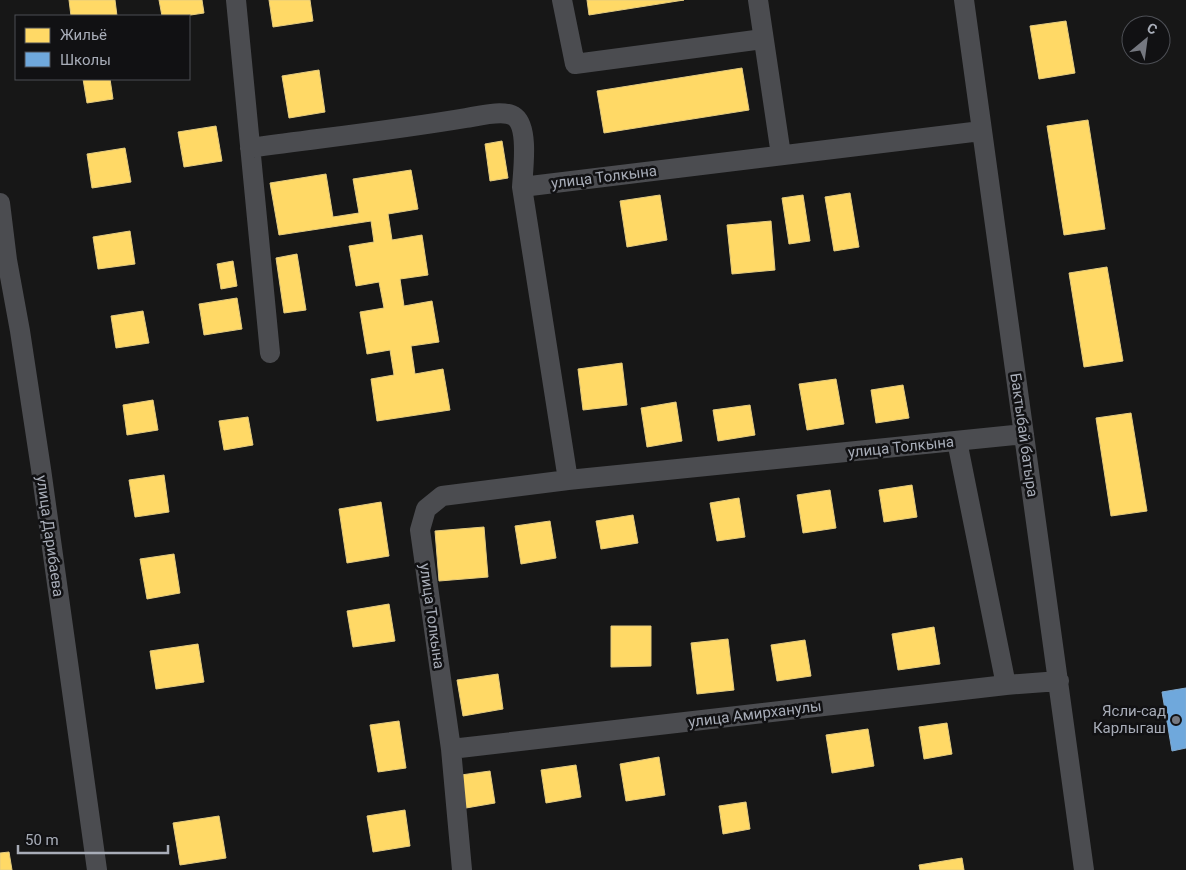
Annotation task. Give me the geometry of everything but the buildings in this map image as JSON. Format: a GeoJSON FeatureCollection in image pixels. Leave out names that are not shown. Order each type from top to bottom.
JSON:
{"type":"FeatureCollection","features":[{"type":"Feature","properties":{"kind":"street"},"geometry":{"type":"LineString","coordinates":[[236,0],[270,353]]}},
{"type":"Feature","properties":{"kind":"street"},"geometry":{"type":"LineString","coordinates":[[562,0],[575,64],[764,39]]}},
{"type":"Feature","properties":{"kind":"street"},"geometry":{"type":"LineString","coordinates":[[758,0],[780,155]]}},
{"type":"Feature","properties":{"kind":"street","name":"Бактыбай батыра"},"geometry":{"type":"LineString","coordinates":[[966,0],[981,131],[1084,870]]}},
{"type":"Feature","properties":{"kind":"street"},"geometry":{"type":"LineString","coordinates":[[250,148],[420,126],[492,114],[508,113],[516,117],[524,141],[522,187],[568,480]]}},
{"type":"Feature","properties":{"kind":"street","name":"улица Толкына"},"geometry":{"type":"LineString","coordinates":[[522,187],[981,131]]}},
{"type":"Feature","properties":{"kind":"street","name":"улица Дарибаева"},"geometry":{"type":"LineString","coordinates":[[0,202],[4,261],[20,331],[97,870]]}},
{"type":"Feature","properties":{"kind":"street","name":"улица Толкына"},"geometry":{"type":"LineString","coordinates":[[462,870],[452,749],[420,530],[426,509],[442,496],[568,480],[1024,434]]}},
{"type":"Feature","properties":{"kind":"street"},"geometry":{"type":"LineString","coordinates":[[957,441],[1006,685]]}},
{"type":"Feature","properties":{"kind":"street","name":"улица Амирханулы"},"geometry":{"type":"LineString","coordinates":[[452,749],[1006,685],[1059,681]]}},
{"type":"Feature","properties":{"kind":"place","name":"Ясли-сад Карлыгаш"},"geometry":{"type":"Point","coordinates":[1176,720]}}]}
